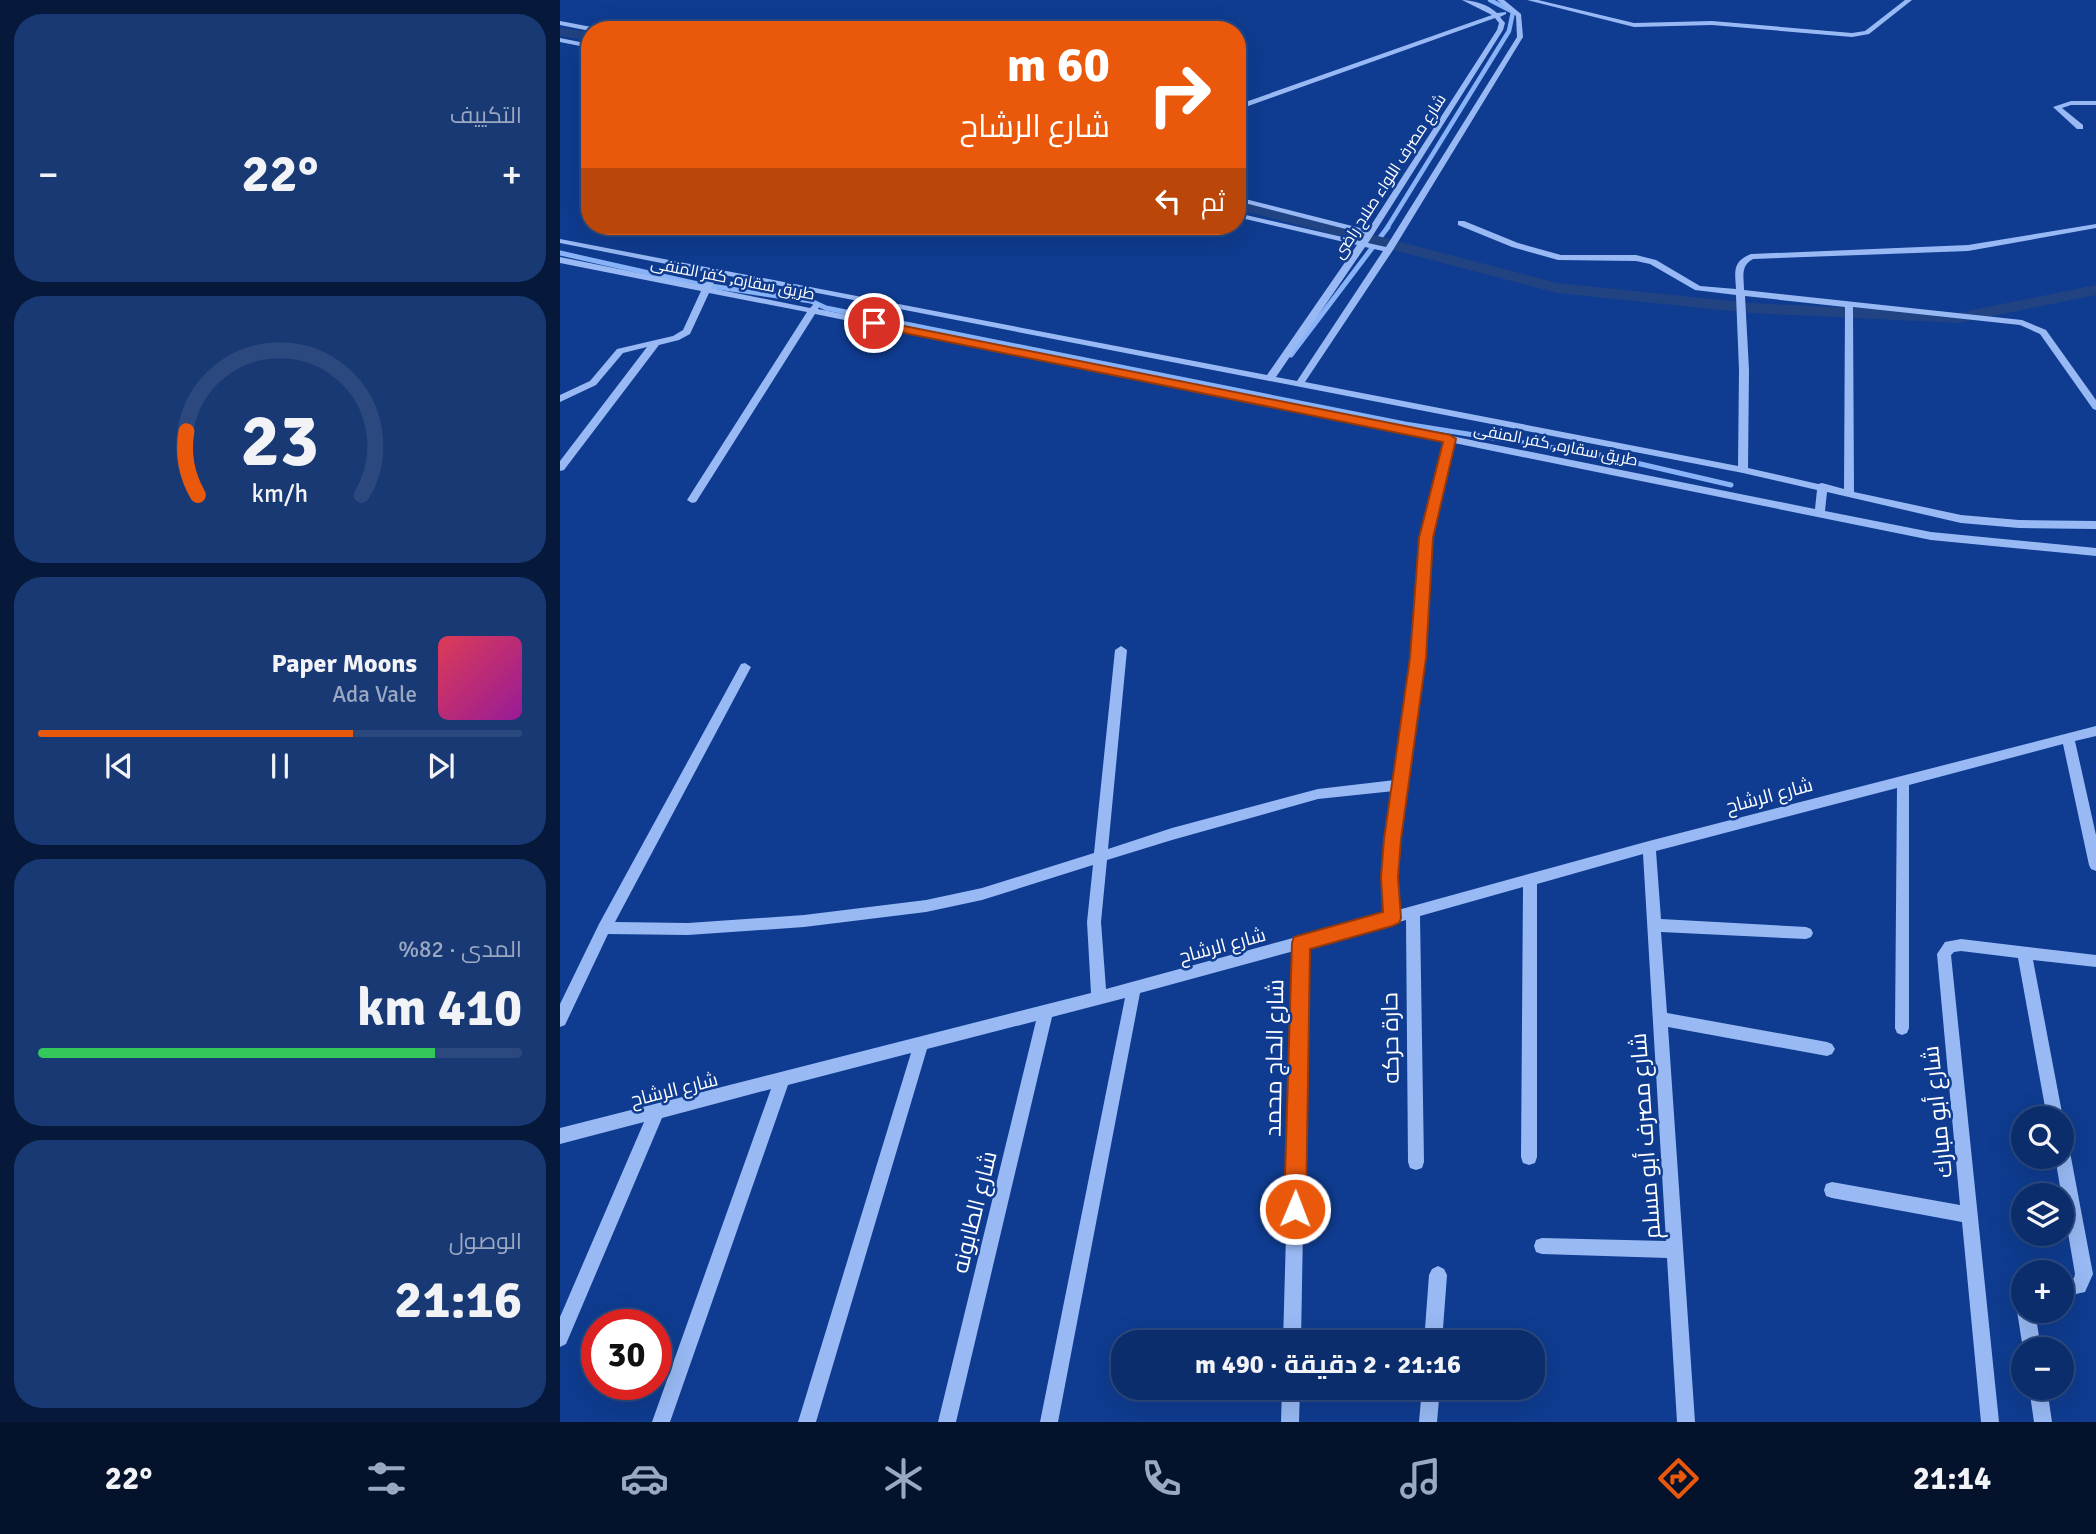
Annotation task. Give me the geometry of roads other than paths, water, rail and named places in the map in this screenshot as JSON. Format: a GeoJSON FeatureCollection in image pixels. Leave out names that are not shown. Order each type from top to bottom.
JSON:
{"type":"FeatureCollection","features":[{"type":"Feature","properties":{"kind":"street"},"geometry":{"type":"LineString","coordinates":[[1465,0],[1497,16]]}},
{"type":"Feature","properties":{"kind":"street"},"geometry":{"type":"LineString","coordinates":[[1500,0],[1514,10]]}},
{"type":"Feature","properties":{"kind":"street"},"geometry":{"type":"LineString","coordinates":[[1530,0],[1634,25],[1712,23],[1852,35],[1867,33],[1909,0]]}},
{"type":"Feature","properties":{"kind":"street"},"geometry":{"type":"LineString","coordinates":[[1246,105],[1514,10]]}},
{"type":"Feature","properties":{"kind":"street","name":"شارع مصرف اللواء صلاح راضى"},"geometry":{"type":"LineString","coordinates":[[1299,384],[1413,211],[1520,37],[1522,23],[1514,10]]}},
{"type":"Feature","properties":{"kind":"street","name":"شارع مصرف اللواء صلاح راضى"},"geometry":{"type":"LineString","coordinates":[[1269,378],[1388,207],[1500,30],[1501,19],[1497,16]]}},
{"type":"Feature","properties":{"kind":"street"},"geometry":{"type":"LineString","coordinates":[[560,23],[581,27]]}},
{"type":"Feature","properties":{"kind":"street"},"geometry":{"type":"LineString","coordinates":[[560,40],[581,44]]}},
{"type":"Feature","properties":{"kind":"street"},"geometry":{"type":"LineString","coordinates":[[2080,127],[2057,107],[2071,103],[2096,103]]}},
{"type":"Feature","properties":{"kind":"street"},"geometry":{"type":"LineString","coordinates":[[1420,153],[1446,156]]}},
{"type":"Feature","properties":{"kind":"street"},"geometry":{"type":"LineString","coordinates":[[1246,201],[1370,233]]}},
{"type":"Feature","properties":{"kind":"street"},"geometry":{"type":"LineString","coordinates":[[1388,207],[1413,211]]}},
{"type":"Feature","properties":{"kind":"street"},"geometry":{"type":"LineString","coordinates":[[1246,217],[1388,250]]}},
{"type":"Feature","properties":{"kind":"street"},"geometry":{"type":"LineString","coordinates":[[1461,223],[1515,245],[1560,258],[1636,258],[1669,270],[1698,288],[2032,326],[2043,332],[2096,407]]}},
{"type":"Feature","properties":{"kind":"street"},"geometry":{"type":"LineString","coordinates":[[1743,470],[1742,262],[1751,257],[1968,248],[2096,226]]}},
{"type":"Feature","properties":{"kind":"street","name":"طريق سقاره, كفر المنفى"},"geometry":{"type":"LineString","coordinates":[[560,241],[942,319],[1269,378],[1495,425],[1743,470],[1961,519],[2019,524],[2096,525]]}},
{"type":"Feature","properties":{"kind":"street","name":"طريق سقاره, كفر المنفى"},"geometry":{"type":"LineString","coordinates":[[560,260],[707,286],[813,310],[1450,439],[1491,444],[1958,540],[2096,552]]}},
{"type":"Feature","properties":{"kind":"street"},"geometry":{"type":"LineString","coordinates":[[560,399],[593,383],[620,351],[676,338],[687,332],[707,286],[717,272]]}},
{"type":"Feature","properties":{"kind":"street"},"geometry":{"type":"LineString","coordinates":[[692,500],[823,293]]}},
{"type":"Feature","properties":{"kind":"street"},"geometry":{"type":"LineString","coordinates":[[1849,307],[1849,492]]}},
{"type":"Feature","properties":{"kind":"street"},"geometry":{"type":"LineString","coordinates":[[930,333],[942,319]]}},
{"type":"Feature","properties":{"kind":"street"},"geometry":{"type":"LineString","coordinates":[[560,468],[564,456],[657,341]]}},
{"type":"Feature","properties":{"kind":"street"},"geometry":{"type":"LineString","coordinates":[[1392,918],[1390,877],[1418,658],[1426,538],[1450,439]]}},
{"type":"Feature","properties":{"kind":"street"},"geometry":{"type":"LineString","coordinates":[[1820,511],[1822,489]]}},
{"type":"Feature","properties":{"kind":"street"},"geometry":{"type":"LineString","coordinates":[[1100,998],[1094,922],[1121,650]]}},
{"type":"Feature","properties":{"kind":"street"},"geometry":{"type":"LineString","coordinates":[[560,1020],[604,928],[745,667]]}},
{"type":"Feature","properties":{"kind":"street","name":"شارع الرشاح"},"geometry":{"type":"LineString","coordinates":[[560,1136],[782,1082],[1134,989],[1649,847],[2096,731]]}},
{"type":"Feature","properties":{"kind":"street"},"geometry":{"type":"LineString","coordinates":[[2068,737],[2096,865]]}},
{"type":"Feature","properties":{"kind":"street"},"geometry":{"type":"LineString","coordinates":[[1902,1028],[1903,780]]}},
{"type":"Feature","properties":{"kind":"street"},"geometry":{"type":"LineString","coordinates":[[604,928],[688,929],[804,921],[926,906],[982,894],[1100,855],[1318,794],[1400,785]]}},
{"type":"Feature","properties":{"kind":"street","name":"شارع مصرف أبو مسلم"},"geometry":{"type":"LineString","coordinates":[[1649,847],[1686,1422]]}},
{"type":"Feature","properties":{"kind":"street"},"geometry":{"type":"LineString","coordinates":[[1528,1157],[1530,880]]}},
{"type":"Feature","properties":{"kind":"street","name":"حارة حركه"},"geometry":{"type":"LineString","coordinates":[[1413,912],[1416,1162]]}},
{"type":"Feature","properties":{"kind":"street"},"geometry":{"type":"LineString","coordinates":[[1654,925],[1806,933]]}},
{"type":"Feature","properties":{"kind":"street","name":"شارع الحاج محمد"},"geometry":{"type":"LineString","coordinates":[[1292,1330],[1301,943]]}},
{"type":"Feature","properties":{"kind":"street","name":"شارع أبو مبارك"},"geometry":{"type":"LineString","coordinates":[[1990,1422],[1944,954],[1945,950],[1955,945],[2096,961]]}},
{"type":"Feature","properties":{"kind":"street"},"geometry":{"type":"LineString","coordinates":[[2024,952],[2053,1106]]}},
{"type":"Feature","properties":{"kind":"street"},"geometry":{"type":"LineString","coordinates":[[1049,1422],[1134,989]]}},
{"type":"Feature","properties":{"kind":"street","name":"شارع الطابونه"},"geometry":{"type":"LineString","coordinates":[[947,1422],[1046,1012]]}},
{"type":"Feature","properties":{"kind":"street"},"geometry":{"type":"LineString","coordinates":[[1660,1019],[1827,1049]]}},
{"type":"Feature","properties":{"kind":"street"},"geometry":{"type":"LineString","coordinates":[[807,1422],[920,1045]]}},
{"type":"Feature","properties":{"kind":"street"},"geometry":{"type":"LineString","coordinates":[[661,1422],[782,1082]]}},
{"type":"Feature","properties":{"kind":"street"},"geometry":{"type":"LineString","coordinates":[[560,1338],[654,1115]]}},
{"type":"Feature","properties":{"kind":"street"},"geometry":{"type":"LineString","coordinates":[[2065,1169],[2084,1274],[2079,1286],[2074,1287]]}},
{"type":"Feature","properties":{"kind":"street"},"geometry":{"type":"LineString","coordinates":[[1832,1189],[1970,1215]]}},
{"type":"Feature","properties":{"kind":"street"},"geometry":{"type":"LineString","coordinates":[[1542,1246],[1675,1250]]}},
{"type":"Feature","properties":{"kind":"street"},"geometry":{"type":"LineString","coordinates":[[1434,1330],[1437,1275]]}},
{"type":"Feature","properties":{"kind":"street"},"geometry":{"type":"LineString","coordinates":[[1290,1422],[1291,1400]]}},
{"type":"Feature","properties":{"kind":"street"},"geometry":{"type":"LineString","coordinates":[[1429,1422],[1430,1400]]}},
{"type":"Feature","properties":{"kind":"street"},"geometry":{"type":"LineString","coordinates":[[2040,1400],[2043,1422]]}},
{"type":"Feature","properties":{"kind":"waterway"},"geometry":{"type":"LineString","coordinates":[[1387,228],[1509,31],[1513,12],[1490,0]]}},
{"type":"Feature","properties":{"kind":"waterway"},"geometry":{"type":"LineString","coordinates":[[560,32],[581,35]]}},
{"type":"Feature","properties":{"kind":"waterway"},"geometry":{"type":"LineString","coordinates":[[1246,206],[1557,288],[1750,308],[1958,318],[2096,290]]}},
{"type":"Feature","properties":{"kind":"waterway"},"geometry":{"type":"LineString","coordinates":[[1291,355],[1388,227]]}},
{"type":"Feature","properties":{"kind":"waterway"},"geometry":{"type":"LineString","coordinates":[[560,253],[698,284],[811,301],[826,308],[1405,424],[1606,456],[1731,485]]}}]}
